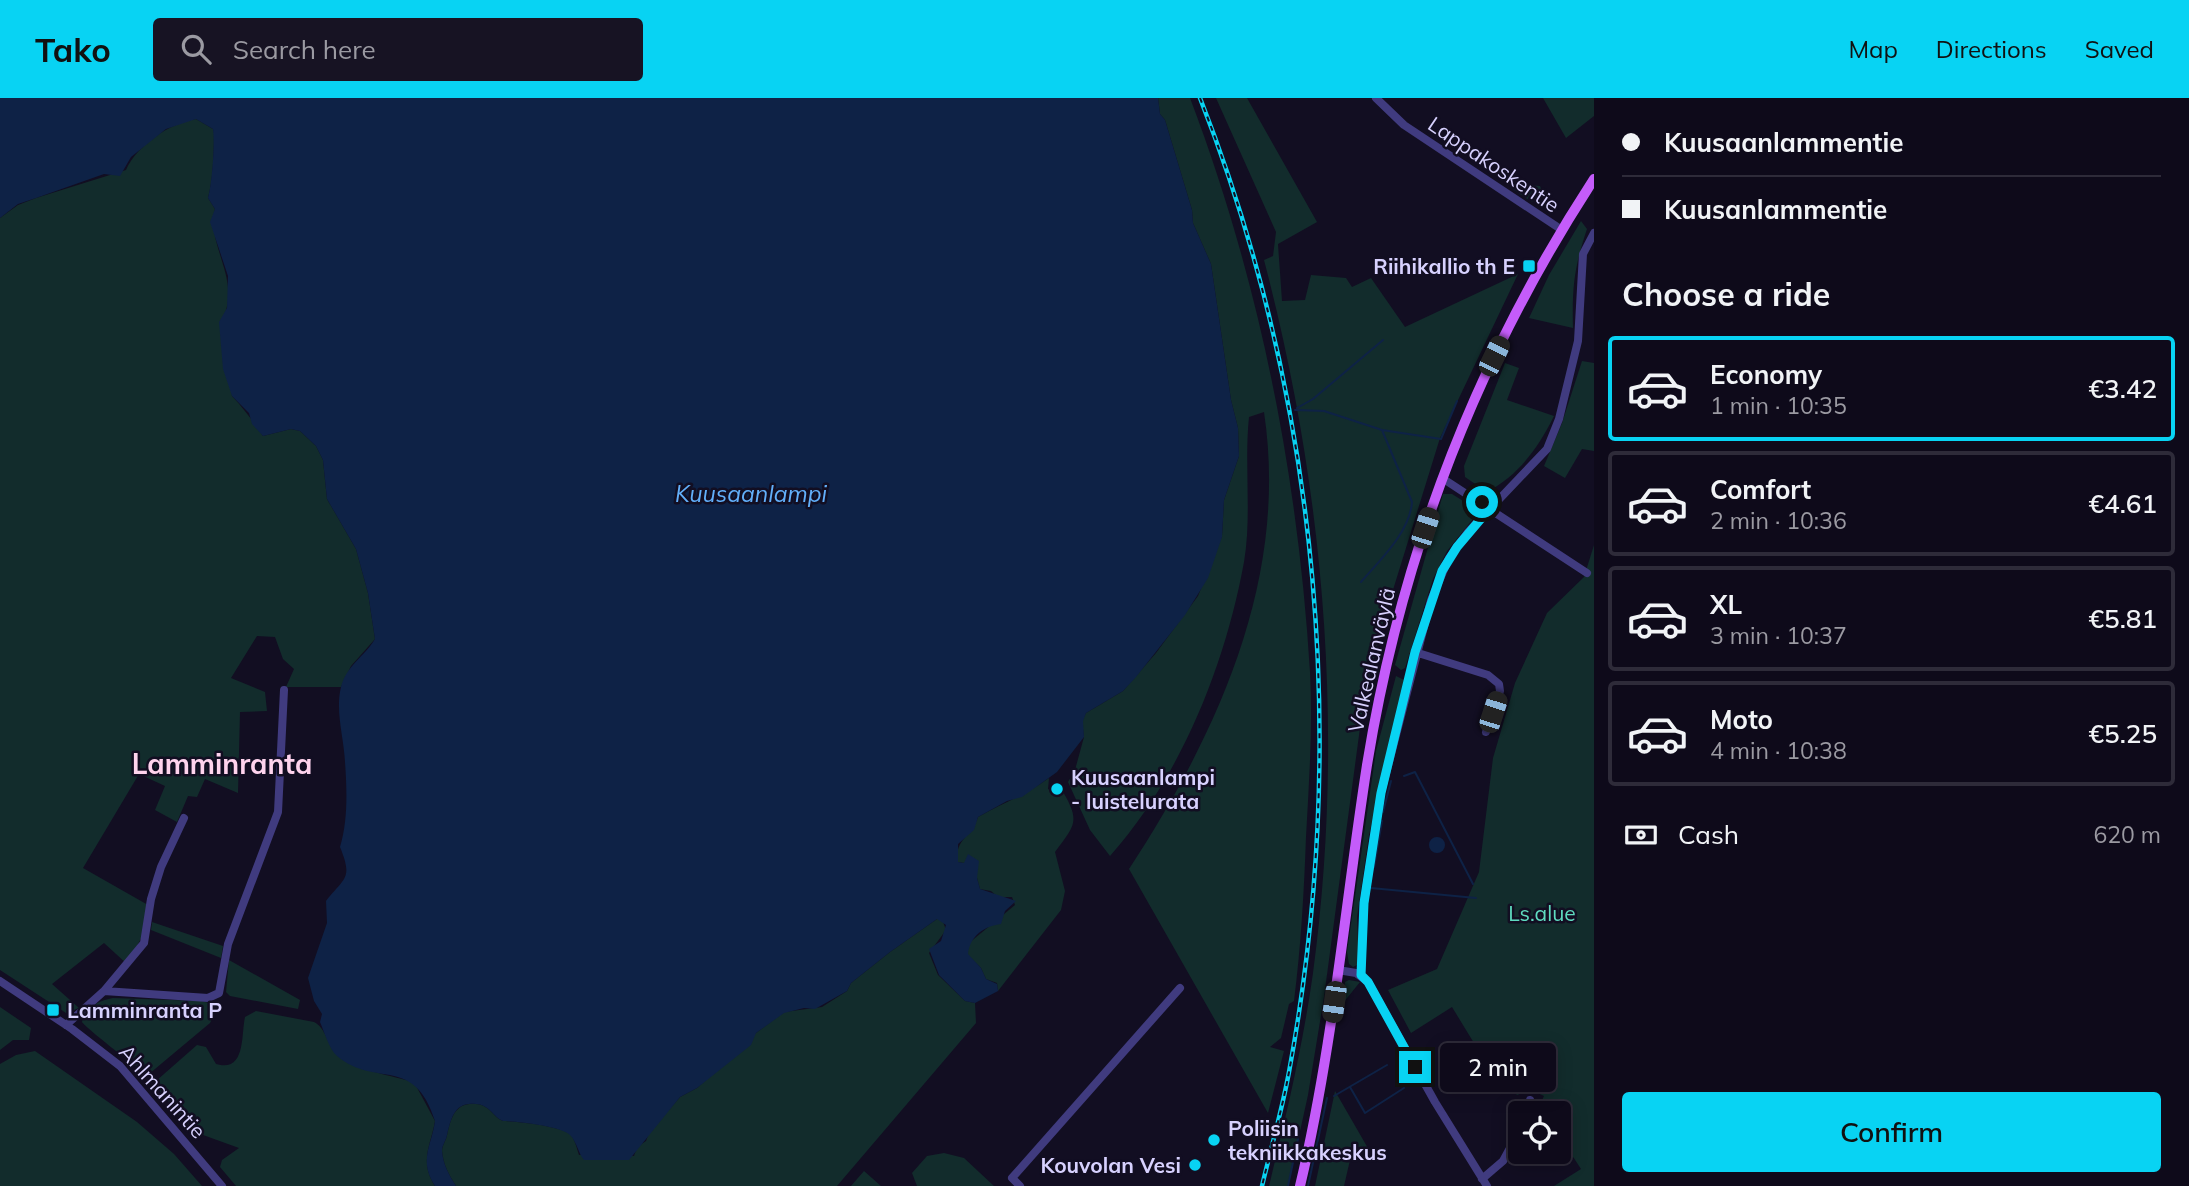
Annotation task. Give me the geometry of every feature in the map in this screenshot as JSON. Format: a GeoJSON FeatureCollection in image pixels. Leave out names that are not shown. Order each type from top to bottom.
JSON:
{"type":"FeatureCollection","features":[{"type":"Feature","properties":{"kind":"main road","name":"Valkealanväylä"},"geometry":{"type":"LineString","coordinates":[[1300,1186],[1321,1088],[1367,765],[1386,670],[1409,580],[1442,478],[1471,404],[1517,309],[1594,179]]}},
{"type":"Feature","properties":{"kind":"street","name":"Lappakoskentie"},"geometry":{"type":"LineString","coordinates":[[1376,98],[1404,125],[1562,230]]}},
{"type":"Feature","properties":{"kind":"street"},"geometry":{"type":"LineString","coordinates":[[1508,1152],[1485,1182],[1361,975],[1364,903],[1381,793],[1415,652],[1442,571],[1462,540],[1547,449],[1559,419],[1578,341],[1583,254],[1594,233]]}},
{"type":"Feature","properties":{"kind":"street"},"geometry":{"type":"LineString","coordinates":[[1442,478],[1587,573]]}},
{"type":"Feature","properties":{"kind":"street"},"geometry":{"type":"LineString","coordinates":[[1415,652],[1488,675],[1499,684],[1486,732]]}},
{"type":"Feature","properties":{"kind":"street"},"geometry":{"type":"LineString","coordinates":[[104,991],[208,998],[220,989],[228,944],[278,812],[284,690]]}},
{"type":"Feature","properties":{"kind":"street"},"geometry":{"type":"LineString","coordinates":[[66,1025],[104,991],[144,943],[151,899],[161,867],[184,818]]}},
{"type":"Feature","properties":{"kind":"street"},"geometry":{"type":"LineString","coordinates":[[1338,970],[1361,975]]}},
{"type":"Feature","properties":{"kind":"street","name":"Ahlmanintie"},"geometry":{"type":"LineString","coordinates":[[0,981],[104,1052],[131,1077],[222,1186]]}},
{"type":"Feature","properties":{"kind":"street"},"geometry":{"type":"LineString","coordinates":[[1020,1186],[1012,1178],[1180,988]]}},
{"type":"Feature","properties":{"kind":"green space"},"geometry":{"type":"Polygon","coordinates":[[[1158,98],[1190,98],[1237,238],[1272,380],[1296,526],[1304,599],[1311,713],[1302,919],[1294,1001],[1289,1004],[1281,1038],[1270,1047],[1284,1051],[1268,1113],[1129,869],[1191,764],[1239,652],[1256,594],[1266,534],[1269,474],[1264,412],[1249,417],[1246,544],[1236,601],[1212,680],[1179,755],[1135,825],[1110,856],[1090,830],[1068,782],[1075,770],[1084,737],[1082,721],[1086,713],[1123,691],[1156,653],[1198,596],[1222,536],[1224,500],[1239,456],[1238,428],[1231,400],[1211,264],[1193,223],[1192,210],[1165,120],[1160,114],[1158,98]]]}},
{"type":"Feature","properties":{"kind":"green space"},"geometry":{"type":"Polygon","coordinates":[[[1216,98],[1247,98],[1317,222],[1278,244],[1282,301],[1305,300],[1311,275],[1346,278],[1352,287],[1371,278],[1405,327],[1518,274],[1440,438],[1384,619],[1364,698],[1324,997],[1308,1095],[1288,1186],[1269,1186],[1304,1027],[1323,884],[1328,704],[1323,614],[1315,525],[1302,436],[1285,347],[1264,260],[1273,256],[1276,232],[1216,98]]]}},
{"type":"Feature","properties":{"kind":"green space"},"geometry":{"type":"Polygon","coordinates":[[[1543,98],[1594,98],[1594,116],[1566,138],[1543,98]]]}},
{"type":"Feature","properties":{"kind":"green space"},"geometry":{"type":"Polygon","coordinates":[[[196,119],[213,129],[214,133],[208,198],[215,209],[215,235],[228,288],[224,316],[232,396],[263,436],[291,429],[300,431],[316,446],[323,460],[327,499],[356,549],[368,593],[375,639],[351,666],[341,687],[286,687],[294,669],[283,659],[275,637],[257,636],[231,678],[265,692],[267,711],[240,712],[238,793],[205,779],[197,797],[188,796],[177,822],[155,810],[165,786],[139,774],[83,868],[148,905],[143,935],[127,964],[104,943],[52,984],[79,1008],[66,1013],[0,970],[0,218],[18,205],[36,198],[126,170],[138,152],[155,137],[176,125],[196,119]]]}},
{"type":"Feature","properties":{"kind":"green space"},"geometry":{"type":"Polygon","coordinates":[[[1512,184],[1540,186],[1544,197],[1532,202],[1511,188],[1512,184]]]}},
{"type":"Feature","properties":{"kind":"green space"},"geometry":{"type":"Polygon","coordinates":[[[1581,221],[1587,229],[1575,278],[1573,328],[1529,318],[1549,275],[1581,221]]]}},
{"type":"Feature","properties":{"kind":"green space"},"geometry":{"type":"Polygon","coordinates":[[[1582,361],[1594,363],[1594,451],[1582,449],[1565,478],[1544,466],[1562,423],[1582,361]]]}},
{"type":"Feature","properties":{"kind":"green space"},"geometry":{"type":"Polygon","coordinates":[[[1505,363],[1519,368],[1507,400],[1554,416],[1526,460],[1509,477],[1487,492],[1465,477],[1464,466],[1505,363]]]}},
{"type":"Feature","properties":{"kind":"green space"},"geometry":{"type":"Polygon","coordinates":[[[1443,494],[1452,494],[1476,509],[1477,514],[1447,551],[1433,579],[1405,668],[1401,670],[1395,665],[1443,494]]]}},
{"type":"Feature","properties":{"kind":"green space","name":"Ls.alue"},"geometry":{"type":"Polygon","coordinates":[[[1594,545],[1594,1186],[1554,1186],[1581,1169],[1571,1154],[1571,1101],[1542,1101],[1544,1096],[1525,1087],[1518,1095],[1502,1089],[1452,1007],[1411,1033],[1388,990],[1437,969],[1479,872],[1493,758],[1515,683],[1547,613],[1584,577],[1594,545]]]}},
{"type":"Feature","properties":{"kind":"green space"},"geometry":{"type":"Polygon","coordinates":[[[1396,676],[1404,680],[1369,835],[1357,917],[1359,964],[1353,967],[1349,964],[1347,952],[1376,751],[1396,676]]]}},
{"type":"Feature","properties":{"kind":"green space"},"geometry":{"type":"Polygon","coordinates":[[[1049,778],[1048,789],[1063,792],[1073,817],[1071,830],[1055,852],[1065,891],[1061,910],[998,991],[997,983],[986,979],[981,968],[967,954],[969,943],[1015,905],[1012,897],[998,897],[991,891],[980,889],[977,878],[964,863],[958,862],[958,849],[978,817],[1049,778]]]}},
{"type":"Feature","properties":{"kind":"green space"},"geometry":{"type":"Polygon","coordinates":[[[937,919],[942,919],[946,930],[929,953],[938,975],[965,1001],[975,1003],[976,1023],[837,1186],[456,1186],[449,1174],[443,1147],[455,1112],[469,1104],[485,1106],[503,1121],[538,1124],[565,1131],[573,1139],[579,1155],[634,1156],[637,1147],[646,1141],[649,1133],[680,1097],[697,1088],[756,1033],[784,1012],[822,1007],[847,991],[851,983],[937,919]]]}},
{"type":"Feature","properties":{"kind":"green space"},"geometry":{"type":"Polygon","coordinates":[[[152,922],[223,946],[221,958],[151,930],[152,922]]]}},
{"type":"Feature","properties":{"kind":"green space"},"geometry":{"type":"Polygon","coordinates":[[[229,960],[300,1000],[298,1009],[230,996],[226,992],[229,960]]]}},
{"type":"Feature","properties":{"kind":"green space"},"geometry":{"type":"Polygon","coordinates":[[[1345,982],[1360,982],[1343,1003],[1345,982]]]}},
{"type":"Feature","properties":{"kind":"green space"},"geometry":{"type":"Polygon","coordinates":[[[113,998],[201,1001],[209,1003],[215,1013],[210,1023],[149,1074],[82,1022],[93,1006],[113,998]]]}},
{"type":"Feature","properties":{"kind":"green space"},"geometry":{"type":"Polygon","coordinates":[[[0,1007],[31,1028],[29,1040],[13,1040],[0,1050],[0,1007]]]}},
{"type":"Feature","properties":{"kind":"green space"},"geometry":{"type":"Polygon","coordinates":[[[256,1011],[314,1022],[342,1059],[361,1068],[414,1082],[435,1121],[427,1161],[435,1186],[236,1186],[220,1167],[222,1160],[239,1148],[192,1131],[156,1086],[156,1081],[197,1045],[206,1047],[216,1064],[233,1063],[240,1051],[245,1017],[256,1011]]]}},
{"type":"Feature","properties":{"kind":"green space"},"geometry":{"type":"Polygon","coordinates":[[[35,1051],[137,1122],[174,1154],[202,1186],[0,1186],[0,1064],[16,1055],[35,1051]]]}},
{"type":"Feature","properties":{"kind":"green space"},"geometry":{"type":"Polygon","coordinates":[[[1335,1091],[1369,1150],[1350,1160],[1344,1186],[1315,1186],[1335,1091]]]}},
{"type":"Feature","properties":{"kind":"green space"},"geometry":{"type":"Polygon","coordinates":[[[944,1153],[964,1158],[994,1186],[917,1186],[912,1173],[927,1156],[944,1153]]]}},
{"type":"Feature","properties":{"kind":"green space"},"geometry":{"type":"Polygon","coordinates":[[[864,1171],[881,1186],[851,1186],[864,1171]]]}},
{"type":"Feature","properties":{"kind":"water","name":"Kuusaanlampi"},"geometry":{"type":"Polygon","coordinates":[[[0,98],[1158,98],[1160,114],[1165,120],[1192,210],[1193,223],[1211,264],[1231,400],[1238,428],[1239,456],[1224,500],[1222,537],[1208,578],[1185,615],[1123,691],[1086,713],[1083,721],[1084,737],[1057,772],[1022,797],[1007,801],[978,817],[974,830],[958,844],[958,862],[964,863],[968,854],[979,861],[977,878],[980,889],[1016,901],[1005,911],[1001,924],[984,930],[975,937],[969,948],[968,954],[981,968],[986,979],[997,984],[998,991],[975,1003],[965,1001],[939,975],[929,949],[941,941],[946,925],[937,919],[851,983],[847,991],[815,1009],[804,1008],[784,1013],[756,1033],[751,1045],[697,1088],[680,1097],[629,1160],[584,1160],[570,1135],[565,1132],[538,1125],[503,1121],[485,1106],[469,1104],[463,1105],[455,1112],[442,1149],[445,1165],[456,1186],[435,1186],[427,1168],[427,1160],[435,1121],[426,1100],[416,1087],[405,1080],[352,1066],[334,1053],[320,1022],[322,1014],[314,1001],[308,978],[327,923],[326,901],[342,882],[346,872],[340,847],[346,816],[346,794],[339,696],[347,673],[375,639],[368,593],[356,549],[327,499],[323,460],[316,446],[300,431],[291,429],[263,436],[252,424],[249,413],[232,396],[223,369],[219,322],[227,308],[228,276],[210,222],[215,209],[208,198],[213,164],[213,129],[196,119],[166,129],[131,157],[120,176],[104,174],[18,204],[0,218],[0,98]]]}},
{"type":"Feature","properties":{"kind":"water"},"geometry":{"type":"Polygon","coordinates":[[[1437,837],[1445,845],[1437,853],[1429,845],[1437,837]]]}},
{"type":"Feature","properties":{"kind":"waterway"},"geometry":{"type":"LineString","coordinates":[[1297,408],[1313,399],[1383,340]]}},
{"type":"Feature","properties":{"kind":"waterway"},"geometry":{"type":"LineString","coordinates":[[1295,410],[1324,411],[1382,430],[1441,439],[1457,401]]}},
{"type":"Feature","properties":{"kind":"waterway"},"geometry":{"type":"LineString","coordinates":[[1361,582],[1400,535],[1412,502],[1382,430]]}},
{"type":"Feature","properties":{"kind":"waterway"},"geometry":{"type":"LineString","coordinates":[[1404,776],[1415,772],[1473,884]]}},
{"type":"Feature","properties":{"kind":"waterway"},"geometry":{"type":"LineString","coordinates":[[1383,812],[1391,781]]}},
{"type":"Feature","properties":{"kind":"waterway"},"geometry":{"type":"LineString","coordinates":[[1374,867],[1382,821]]}},
{"type":"Feature","properties":{"kind":"waterway"},"geometry":{"type":"LineString","coordinates":[[1371,888],[1476,898]]}},
{"type":"Feature","properties":{"kind":"waterway"},"geometry":{"type":"LineString","coordinates":[[1334,1096],[1387,1065]]}},
{"type":"Feature","properties":{"kind":"waterway"},"geometry":{"type":"LineString","coordinates":[[1350,1087],[1365,1113],[1404,1088]]}},
{"type":"Feature","properties":{"kind":"waterway"},"geometry":{"type":"LineString","coordinates":[[1308,1186],[1327,1098]]}},
{"type":"Feature","properties":{"kind":"waterway"},"geometry":{"type":"LineString","coordinates":[[1288,1186],[1298,1139]]}},
{"type":"Feature","properties":{"kind":"railway"},"geometry":{"type":"LineString","coordinates":[[1200,98],[1241,215],[1273,335],[1297,456],[1312,579],[1319,703],[1317,826],[1307,950],[1289,1072],[1262,1186]]}},
{"type":"Feature","properties":{"kind":"place","name":"Riihikallio th E"},"geometry":{"type":"Point","coordinates":[1529,266]}},
{"type":"Feature","properties":{"kind":"place","name":"Kuusaanlampi - luistelurata"},"geometry":{"type":"Point","coordinates":[1057,789]}},
{"type":"Feature","properties":{"kind":"place","name":"Lamminranta P"},"geometry":{"type":"Point","coordinates":[53,1010]}},
{"type":"Feature","properties":{"kind":"place","name":"Poliisin tekniikkakeskus"},"geometry":{"type":"Point","coordinates":[1214,1140]}},
{"type":"Feature","properties":{"kind":"place","name":"Kouvolan Vesi"},"geometry":{"type":"Point","coordinates":[1195,1165]}},
{"type":"Feature","properties":{"kind":"district","name":"Lamminranta"},"geometry":{"type":"Point","coordinates":[222,763]}},
{"type":"Feature","properties":{"kind":"route"},"geometry":{"type":"LineString","coordinates":[[1415,1067],[1368,982],[1361,975],[1364,903],[1381,793],[1423,626],[1436,584],[1449,558],[1490,508],[1482,502]]}}]}
